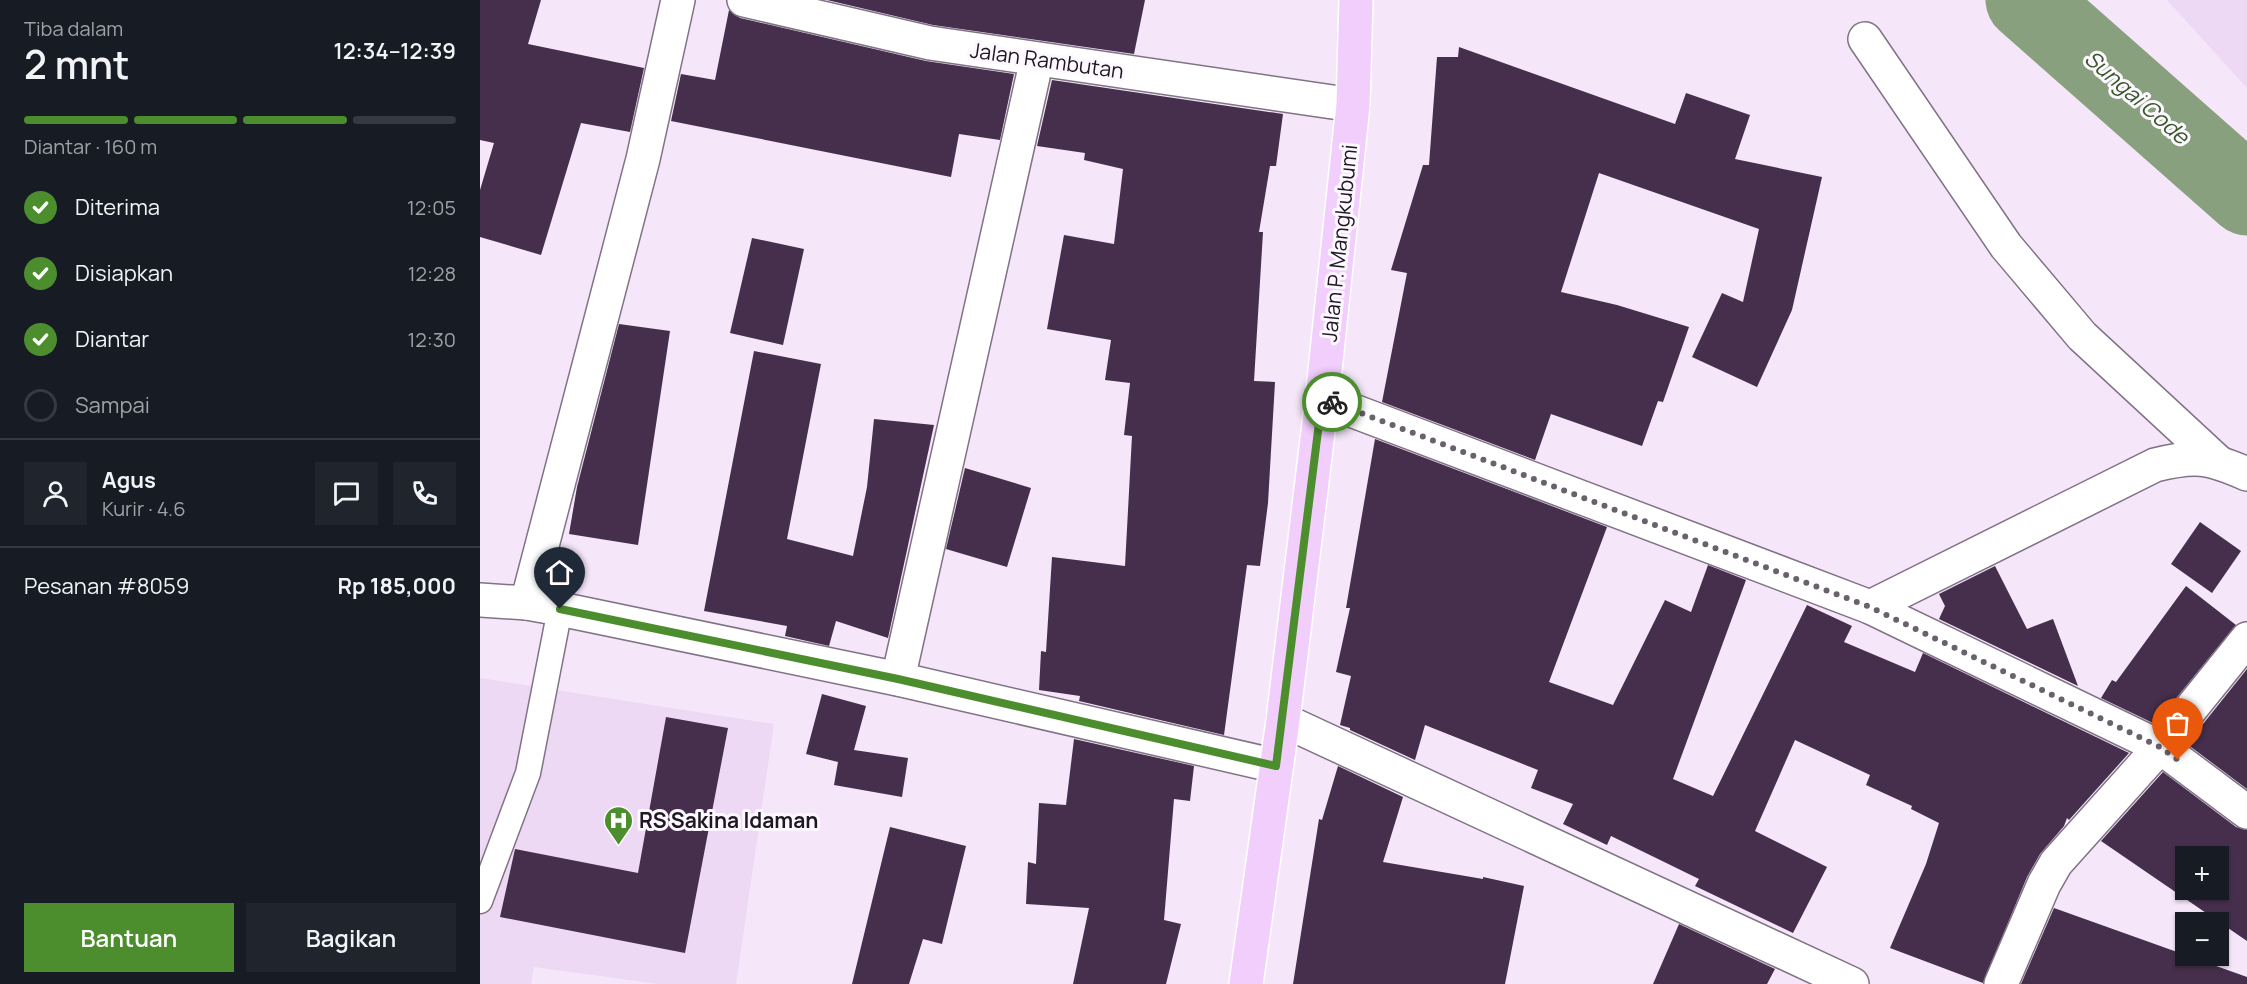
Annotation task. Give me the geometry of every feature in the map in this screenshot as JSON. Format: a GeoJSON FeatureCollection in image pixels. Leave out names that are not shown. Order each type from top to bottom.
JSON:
{"type":"FeatureCollection","features":[{"type":"Feature","properties":{"kind":"main road","name":"Jalan P. Mangkubumi"},"geometry":{"type":"LineString","coordinates":[[1246,984],[1283,720],[1322,399],[1353,105],[1356,0]]}},
{"type":"Feature","properties":{"kind":"street"},"geometry":{"type":"LineString","coordinates":[[527,603],[643,159],[678,0]]}},
{"type":"Feature","properties":{"kind":"street","name":"Jalan Rambutan"},"geometry":{"type":"LineString","coordinates":[[744,0],[930,43],[1353,105]]}},
{"type":"Feature","properties":{"kind":"street"},"geometry":{"type":"LineString","coordinates":[[1865,39],[2006,246],[2082,336],[2217,461]]}},
{"type":"Feature","properties":{"kind":"street"},"geometry":{"type":"LineString","coordinates":[[898,679],[1037,59]]}},
{"type":"Feature","properties":{"kind":"street"},"geometry":{"type":"LineString","coordinates":[[1322,399],[1870,607],[2160,747],[2247,812]]}},
{"type":"Feature","properties":{"kind":"street"},"geometry":{"type":"LineString","coordinates":[[1870,607],[2155,465],[2187,457],[2217,461],[2247,474]]}},
{"type":"Feature","properties":{"kind":"street"},"geometry":{"type":"LineString","coordinates":[[480,600],[527,603],[560,609],[898,679],[1276,766]]}},
{"type":"Feature","properties":{"kind":"street"},"geometry":{"type":"LineString","coordinates":[[2001,984],[2044,884],[2056,863],[2160,747],[2247,639]]}},
{"type":"Feature","properties":{"kind":"street"},"geometry":{"type":"LineString","coordinates":[[1283,720],[1852,984]]}},
{"type":"Feature","properties":{"kind":"lane"},"geometry":{"type":"LineString","coordinates":[[480,901],[528,773],[560,609]]}},
{"type":"Feature","properties":{"kind":"shaded area"},"geometry":{"type":"Polygon","coordinates":[[[2167,0],[2247,0],[2247,88],[2167,0]]]}},
{"type":"Feature","properties":{"kind":"shaded area","name":"RS Sakina Idaman"},"geometry":{"type":"Polygon","coordinates":[[[480,678],[774,724],[736,984],[658,984],[534,967],[531,984],[480,984],[480,678]]]}},
{"type":"Feature","properties":{"kind":"building"},"geometry":{"type":"Polygon","coordinates":[[[480,0],[541,0],[528,44],[644,68],[630,132],[581,123],[541,255],[480,237],[480,190],[494,143],[480,140],[480,0]]]}},
{"type":"Feature","properties":{"kind":"building"},"geometry":{"type":"Polygon","coordinates":[[[827,0],[1145,0],[1134,54],[933,25],[827,0]]]}},
{"type":"Feature","properties":{"kind":"building"},"geometry":{"type":"Polygon","coordinates":[[[729,10],[740,18],[926,61],[1014,74],[1000,140],[959,134],[951,177],[671,121],[681,74],[715,80],[729,10]]]}},
{"type":"Feature","properties":{"kind":"building"},"geometry":{"type":"Polygon","coordinates":[[[1459,47],[1675,124],[1686,93],[1750,115],[1735,159],[1822,177],[1792,310],[1757,387],[1692,357],[1722,293],[1743,302],[1759,229],[1599,173],[1561,292],[1617,305],[1689,327],[1663,402],[1658,401],[1642,446],[1551,414],[1535,460],[1382,402],[1407,273],[1391,270],[1423,165],[1429,165],[1437,57],[1458,57],[1459,47]]]}},
{"type":"Feature","properties":{"kind":"building"},"geometry":{"type":"Polygon","coordinates":[[[1052,80],[1283,114],[1276,166],[1270,166],[1259,232],[1263,232],[1254,381],[1275,382],[1268,503],[1260,566],[1247,565],[1224,735],[1079,701],[1080,696],[1039,690],[1041,651],[1046,652],[1052,557],[1125,566],[1132,436],[1124,435],[1130,383],[1105,380],[1111,340],[1047,329],[1064,235],[1114,244],[1123,169],[1084,160],[1085,153],[1037,146],[1052,80]]]}},
{"type":"Feature","properties":{"kind":"building"},"geometry":{"type":"Polygon","coordinates":[[[752,238],[804,249],[783,345],[730,333],[752,238]]]}},
{"type":"Feature","properties":{"kind":"building"},"geometry":{"type":"Polygon","coordinates":[[[619,324],[670,331],[638,545],[569,534],[577,487],[619,324]]]}},
{"type":"Feature","properties":{"kind":"building"},"geometry":{"type":"Polygon","coordinates":[[[754,351],[821,364],[787,539],[853,556],[867,487],[874,419],[934,425],[888,638],[836,621],[829,646],[785,636],[787,626],[704,611],[754,351]]]}},
{"type":"Feature","properties":{"kind":"building"},"geometry":{"type":"Polygon","coordinates":[[[1375,439],[1607,527],[1549,682],[1613,705],[1665,600],[1691,612],[1708,565],[1746,580],[1673,779],[1713,796],[1807,605],[1852,626],[1844,642],[1915,672],[1923,653],[2129,753],[2069,820],[2067,818],[2064,826],[2040,854],[2027,877],[1983,983],[1890,948],[1926,864],[1939,823],[1911,809],[1912,806],[1866,785],[1870,775],[1795,740],[1755,831],[1827,867],[1793,933],[1695,886],[1699,879],[1611,836],[1607,845],[1563,824],[1573,804],[1531,788],[1538,770],[1425,725],[1415,760],[1340,725],[1351,676],[1336,672],[1350,608],[1346,608],[1375,439]]]}},
{"type":"Feature","properties":{"kind":"building"},"geometry":{"type":"Polygon","coordinates":[[[965,468],[1031,488],[1007,567],[946,549],[965,468]]]}},
{"type":"Feature","properties":{"kind":"building"},"geometry":{"type":"Polygon","coordinates":[[[2200,522],[2241,551],[2212,593],[2171,564],[2200,522]]]}},
{"type":"Feature","properties":{"kind":"building"},"geometry":{"type":"Polygon","coordinates":[[[1995,566],[2027,629],[2053,619],[2078,686],[1939,619],[1945,606],[1939,594],[1995,566]]]}},
{"type":"Feature","properties":{"kind":"building"},"geometry":{"type":"Polygon","coordinates":[[[2186,586],[2236,625],[2155,724],[2101,698],[2112,680],[2116,682],[2186,586]]]}},
{"type":"Feature","properties":{"kind":"building"},"geometry":{"type":"Polygon","coordinates":[[[2247,669],[2247,789],[2187,744],[2247,669]]]}},
{"type":"Feature","properties":{"kind":"building"},"geometry":{"type":"Polygon","coordinates":[[[822,694],[866,706],[854,750],[908,758],[902,797],[834,785],[838,762],[806,754],[822,694]]]}},
{"type":"Feature","properties":{"kind":"building"},"geometry":{"type":"Polygon","coordinates":[[[666,717],[728,728],[685,953],[500,917],[515,849],[638,873],[666,717]]]}},
{"type":"Feature","properties":{"kind":"building"},"geometry":{"type":"Polygon","coordinates":[[[1074,739],[1194,766],[1190,801],[1174,799],[1164,920],[1181,924],[1166,984],[1073,984],[1089,908],[1026,904],[1028,862],[1036,864],[1039,803],[1066,805],[1074,739]]]}},
{"type":"Feature","properties":{"kind":"building"},"geometry":{"type":"Polygon","coordinates":[[[1338,766],[1403,797],[1383,862],[1483,879],[1483,877],[1524,886],[1505,984],[1293,984],[1319,819],[1322,820],[1338,766]]]}},
{"type":"Feature","properties":{"kind":"building"},"geometry":{"type":"Polygon","coordinates":[[[2163,772],[2236,827],[2247,830],[2247,941],[2229,929],[2229,912],[2205,912],[2187,900],[2229,900],[2229,846],[2175,846],[2175,892],[2101,841],[2163,772]]]}},
{"type":"Feature","properties":{"kind":"building"},"geometry":{"type":"Polygon","coordinates":[[[890,827],[966,846],[942,944],[923,939],[909,984],[852,984],[890,827]]]}},
{"type":"Feature","properties":{"kind":"building"},"geometry":{"type":"Polygon","coordinates":[[[2054,908],[2175,951],[2175,966],[2216,966],[2247,977],[2247,984],[2021,984],[2054,908]]]}},
{"type":"Feature","properties":{"kind":"building"},"geometry":{"type":"Polygon","coordinates":[[[1679,924],[1775,969],[1767,984],[1653,984],[1679,924]]]}},
{"type":"Feature","properties":{"kind":"waterway","name":"Sungai Code"},"geometry":{"type":"LineString","coordinates":[[2026,0],[2247,195]]}},
{"type":"Feature","properties":{"kind":"way so far"},"geometry":{"type":"LineString","coordinates":[[1332,402],[1870,607],[2160,747],[2178,760]]}},
{"type":"Feature","properties":{"kind":"place","name":"RS Sakina Idaman"},"geometry":{"type":"Point","coordinates":[618,846]}},
{"type":"Feature","properties":{"kind":"route"},"geometry":{"type":"LineString","coordinates":[[560,609],[898,679],[1276,766],[1322,399],[1332,402]]}}]}
